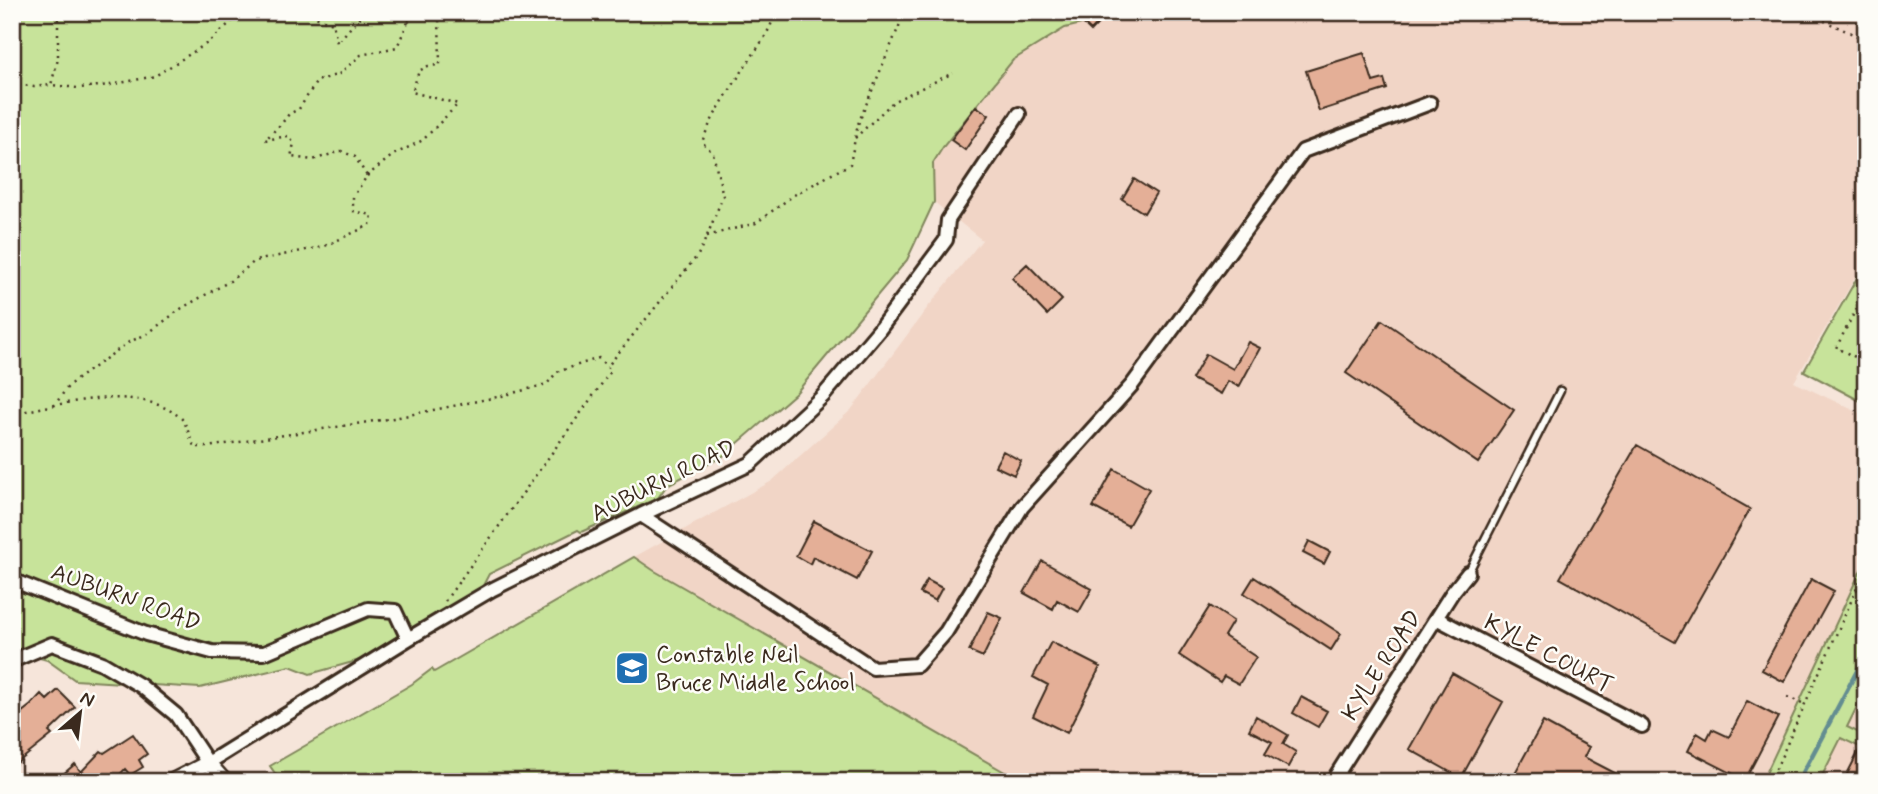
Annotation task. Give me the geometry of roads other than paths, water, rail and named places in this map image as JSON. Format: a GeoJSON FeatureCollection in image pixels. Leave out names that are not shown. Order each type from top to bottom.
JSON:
{"type":"FeatureCollection","features":[{"type":"Feature","properties":{"kind":"street"},"geometry":{"type":"LineString","coordinates":[[641,515],[873,668],[917,665],[946,632],[1022,507],[1132,384],[1303,151],[1430,103]]}},
{"type":"Feature","properties":{"kind":"street","name":"AUBURN ROAD"},"geometry":{"type":"LineString","coordinates":[[171,782],[208,763],[491,590],[750,464],[823,396],[879,330],[946,240],[948,220],[1019,114]]}},
{"type":"Feature","properties":{"kind":"street","name":"KYLE ROAD"},"geometry":{"type":"LineString","coordinates":[[1332,782],[1436,618],[1468,573]]}},
{"type":"Feature","properties":{"kind":"street","name":"AUBURN ROAD"},"geometry":{"type":"LineString","coordinates":[[12,580],[146,634],[212,652],[264,653],[368,609],[395,611],[408,639]]}},
{"type":"Feature","properties":{"kind":"street","name":"KYLE COURT"},"geometry":{"type":"LineString","coordinates":[[1436,618],[1642,726]]}},
{"type":"Feature","properties":{"kind":"street"},"geometry":{"type":"LineString","coordinates":[[12,661],[52,643],[102,663],[141,686],[176,715],[208,763],[225,782]]}},
{"type":"Feature","properties":{"kind":"lane"},"geometry":{"type":"LineString","coordinates":[[1468,573],[1560,391]]}},
{"type":"Feature","properties":{"kind":"waterway"},"geometry":{"type":"LineString","coordinates":[[1798,782],[1866,654]]}},
{"type":"Feature","properties":{"kind":"place","name":"Constable Neil Bruce Middle School"},"geometry":{"type":"Point","coordinates":[632,668]}}]}
